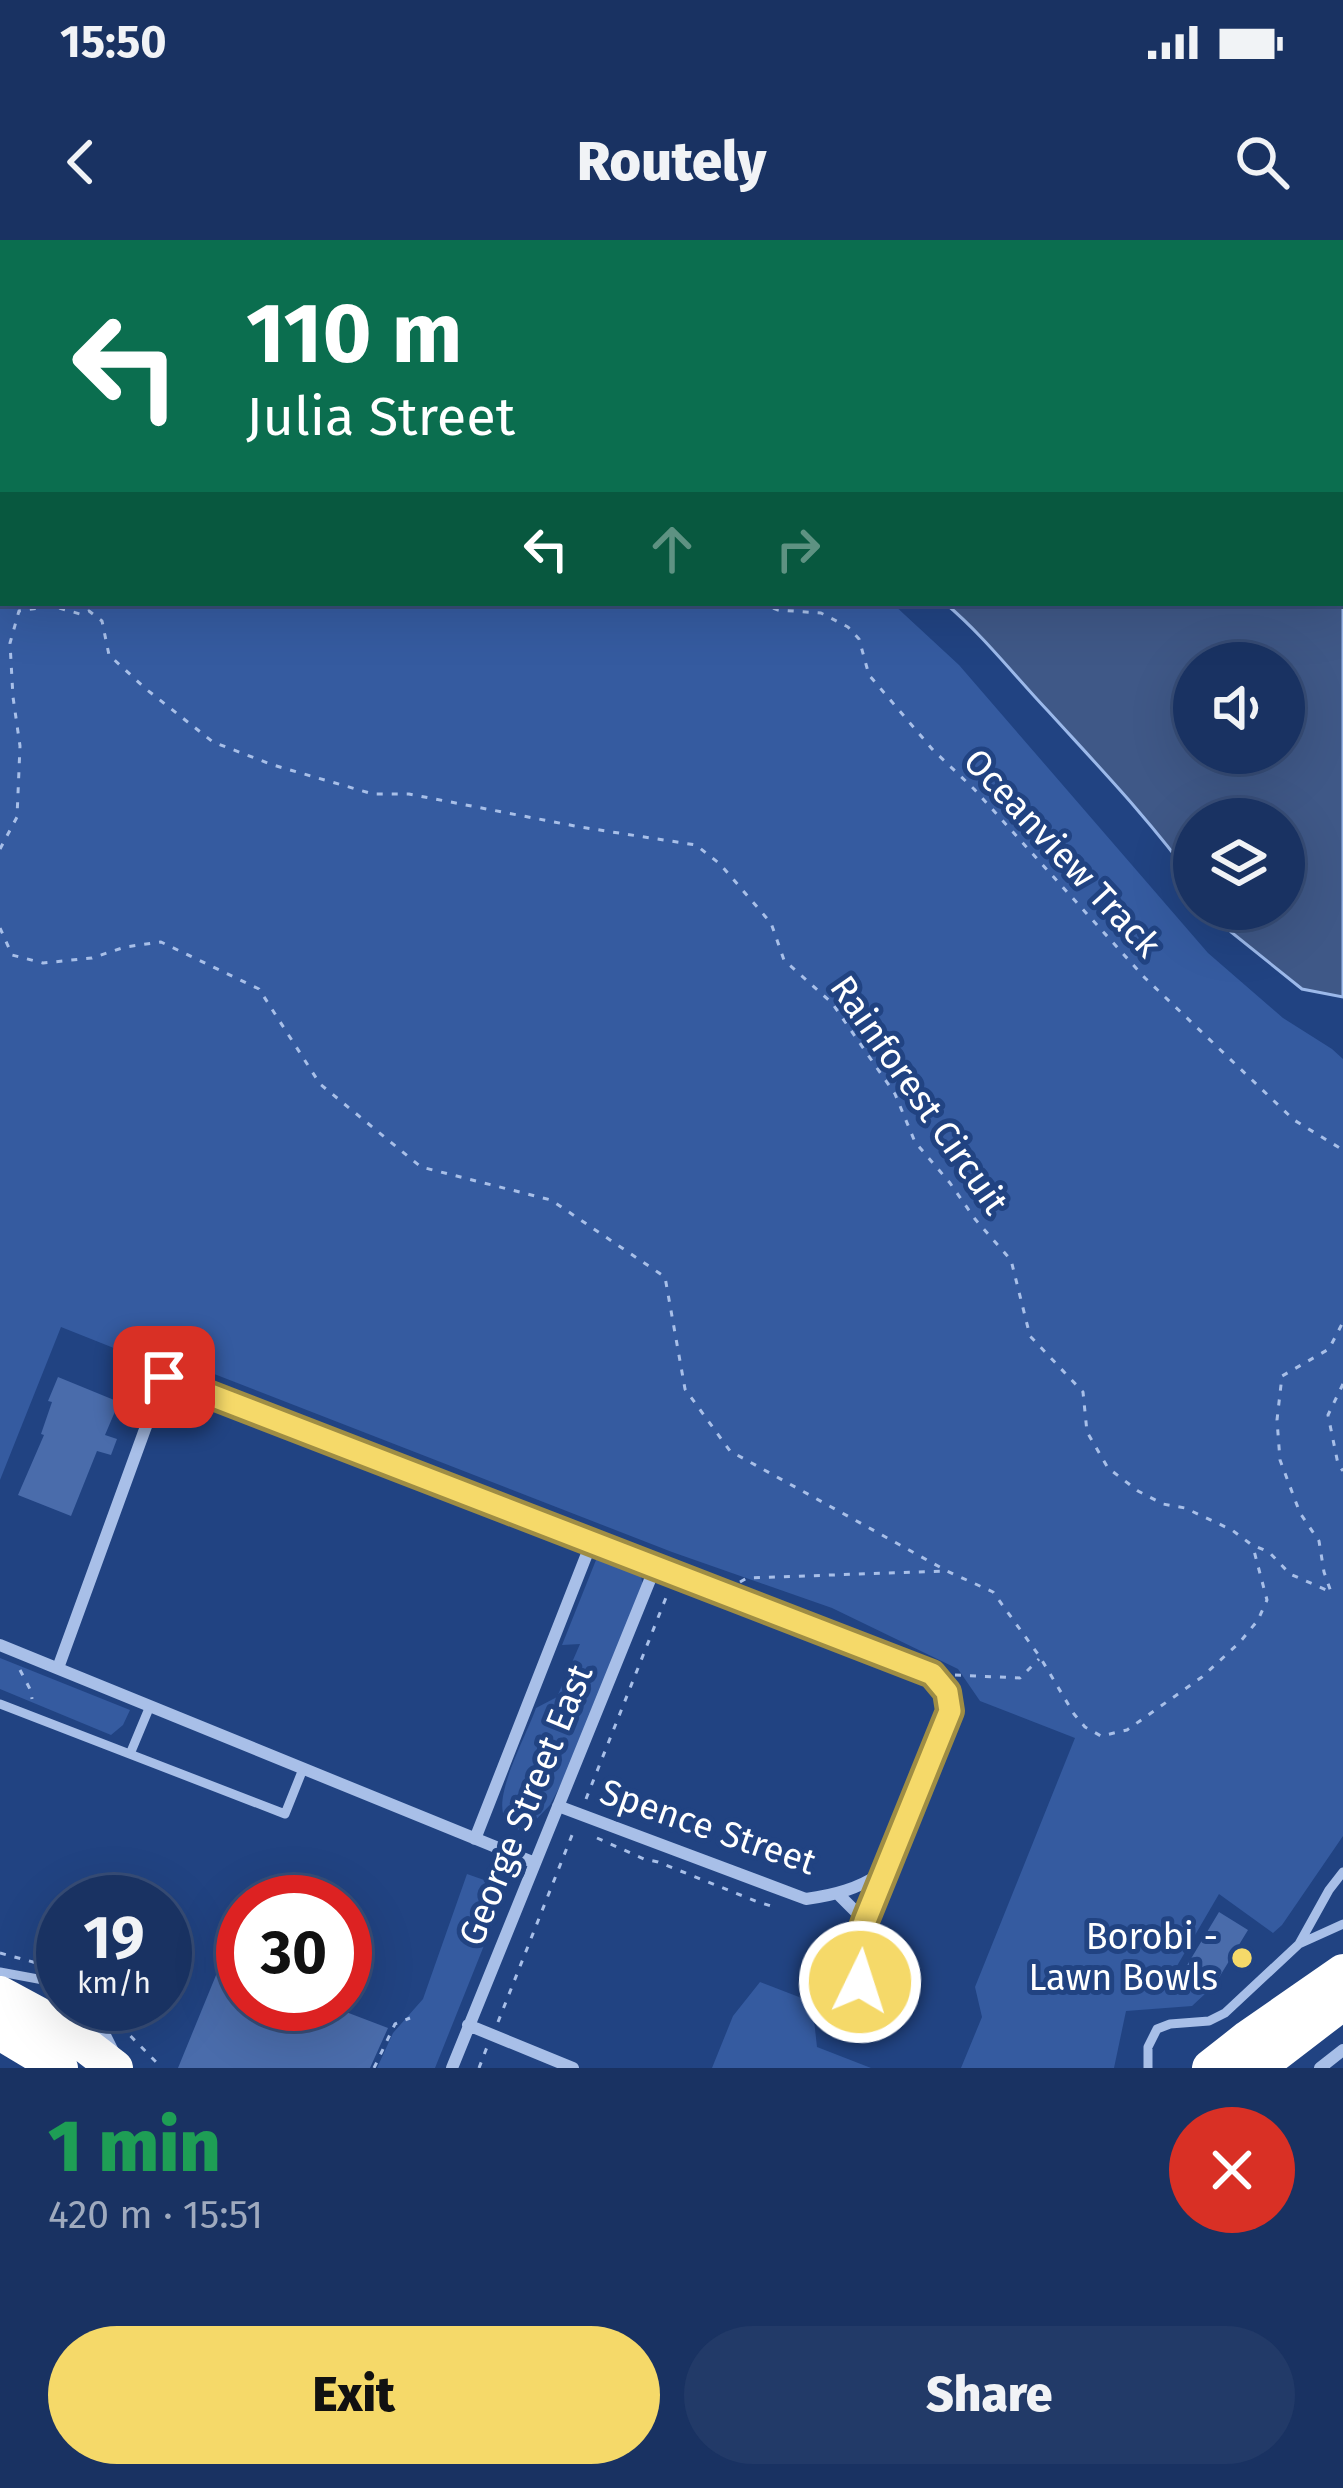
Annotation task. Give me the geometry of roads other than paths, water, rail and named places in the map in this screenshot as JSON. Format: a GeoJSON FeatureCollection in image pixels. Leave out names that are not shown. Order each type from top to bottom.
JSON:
{"type":"FeatureCollection","features":[{"type":"Feature","properties":{"kind":"highway"},"geometry":{"type":"LineString","coordinates":[[1210,2068],[1343,1972]]}},
{"type":"Feature","properties":{"kind":"highway"},"geometry":{"type":"LineString","coordinates":[[0,1994],[63,2028],[119,2068]]}},
{"type":"Feature","properties":{"kind":"highway"},"geometry":{"type":"LineString","coordinates":[[1257,2068],[1343,2002]]}},
{"type":"Feature","properties":{"kind":"highway"},"geometry":{"type":"LineString","coordinates":[[0,2032],[60,2068]]}},
{"type":"Feature","properties":{"kind":"street"},"geometry":{"type":"LineString","coordinates":[[58,1668],[164,1377],[932,1674],[947,1692],[950,1711],[855,1951],[860,1982],[874,2013]]}},
{"type":"Feature","properties":{"kind":"street"},"geometry":{"type":"LineString","coordinates":[[475,1839],[592,1541]]}},
{"type":"Feature","properties":{"kind":"street","name":"George Street East"},"geometry":{"type":"LineString","coordinates":[[452,2068],[656,1565]]}},
{"type":"Feature","properties":{"kind":"street"},"geometry":{"type":"LineString","coordinates":[[0,1645],[535,1863]]}},
{"type":"Feature","properties":{"kind":"street","name":"Spence Street"},"geometry":{"type":"LineString","coordinates":[[558,1806],[806,1899],[839,1895],[884,1872]]}},
{"type":"Feature","properties":{"kind":"street","name":"Spence Street"},"geometry":{"type":"LineString","coordinates":[[839,1895],[865,1921]]}},
{"type":"Feature","properties":{"kind":"street"},"geometry":{"type":"LineString","coordinates":[[468,2025],[573,2068]]}},
{"type":"Feature","properties":{"kind":"street"},"geometry":{"type":"LineString","coordinates":[[1320,2068],[1343,2050]]}},
{"type":"Feature","properties":{"kind":"lane"},"geometry":{"type":"LineString","coordinates":[[0,1704],[285,1814],[303,1769]]}},
{"type":"Feature","properties":{"kind":"lane"},"geometry":{"type":"LineString","coordinates":[[130,1754],[150,1706]]}},
{"type":"Feature","properties":{"kind":"lane"},"geometry":{"type":"LineString","coordinates":[[1299,1944],[1343,1872]]}},
{"type":"Feature","properties":{"kind":"lane"},"geometry":{"type":"LineString","coordinates":[[1148,2068],[1148,2047],[1157,2029],[1216,2018],[1299,1944],[1343,1924]]}},
{"type":"Feature","properties":{"kind":"lane"},"geometry":{"type":"LineString","coordinates":[[0,1972],[36,1979]]}},
{"type":"Feature","properties":{"kind":"lane"},"geometry":{"type":"LineString","coordinates":[[102,2031],[119,2068]]}},
{"type":"Feature","properties":{"kind":"place","name":"Borobi - Lawn Bowls"},"geometry":{"type":"Point","coordinates":[1242,1958]}}]}
